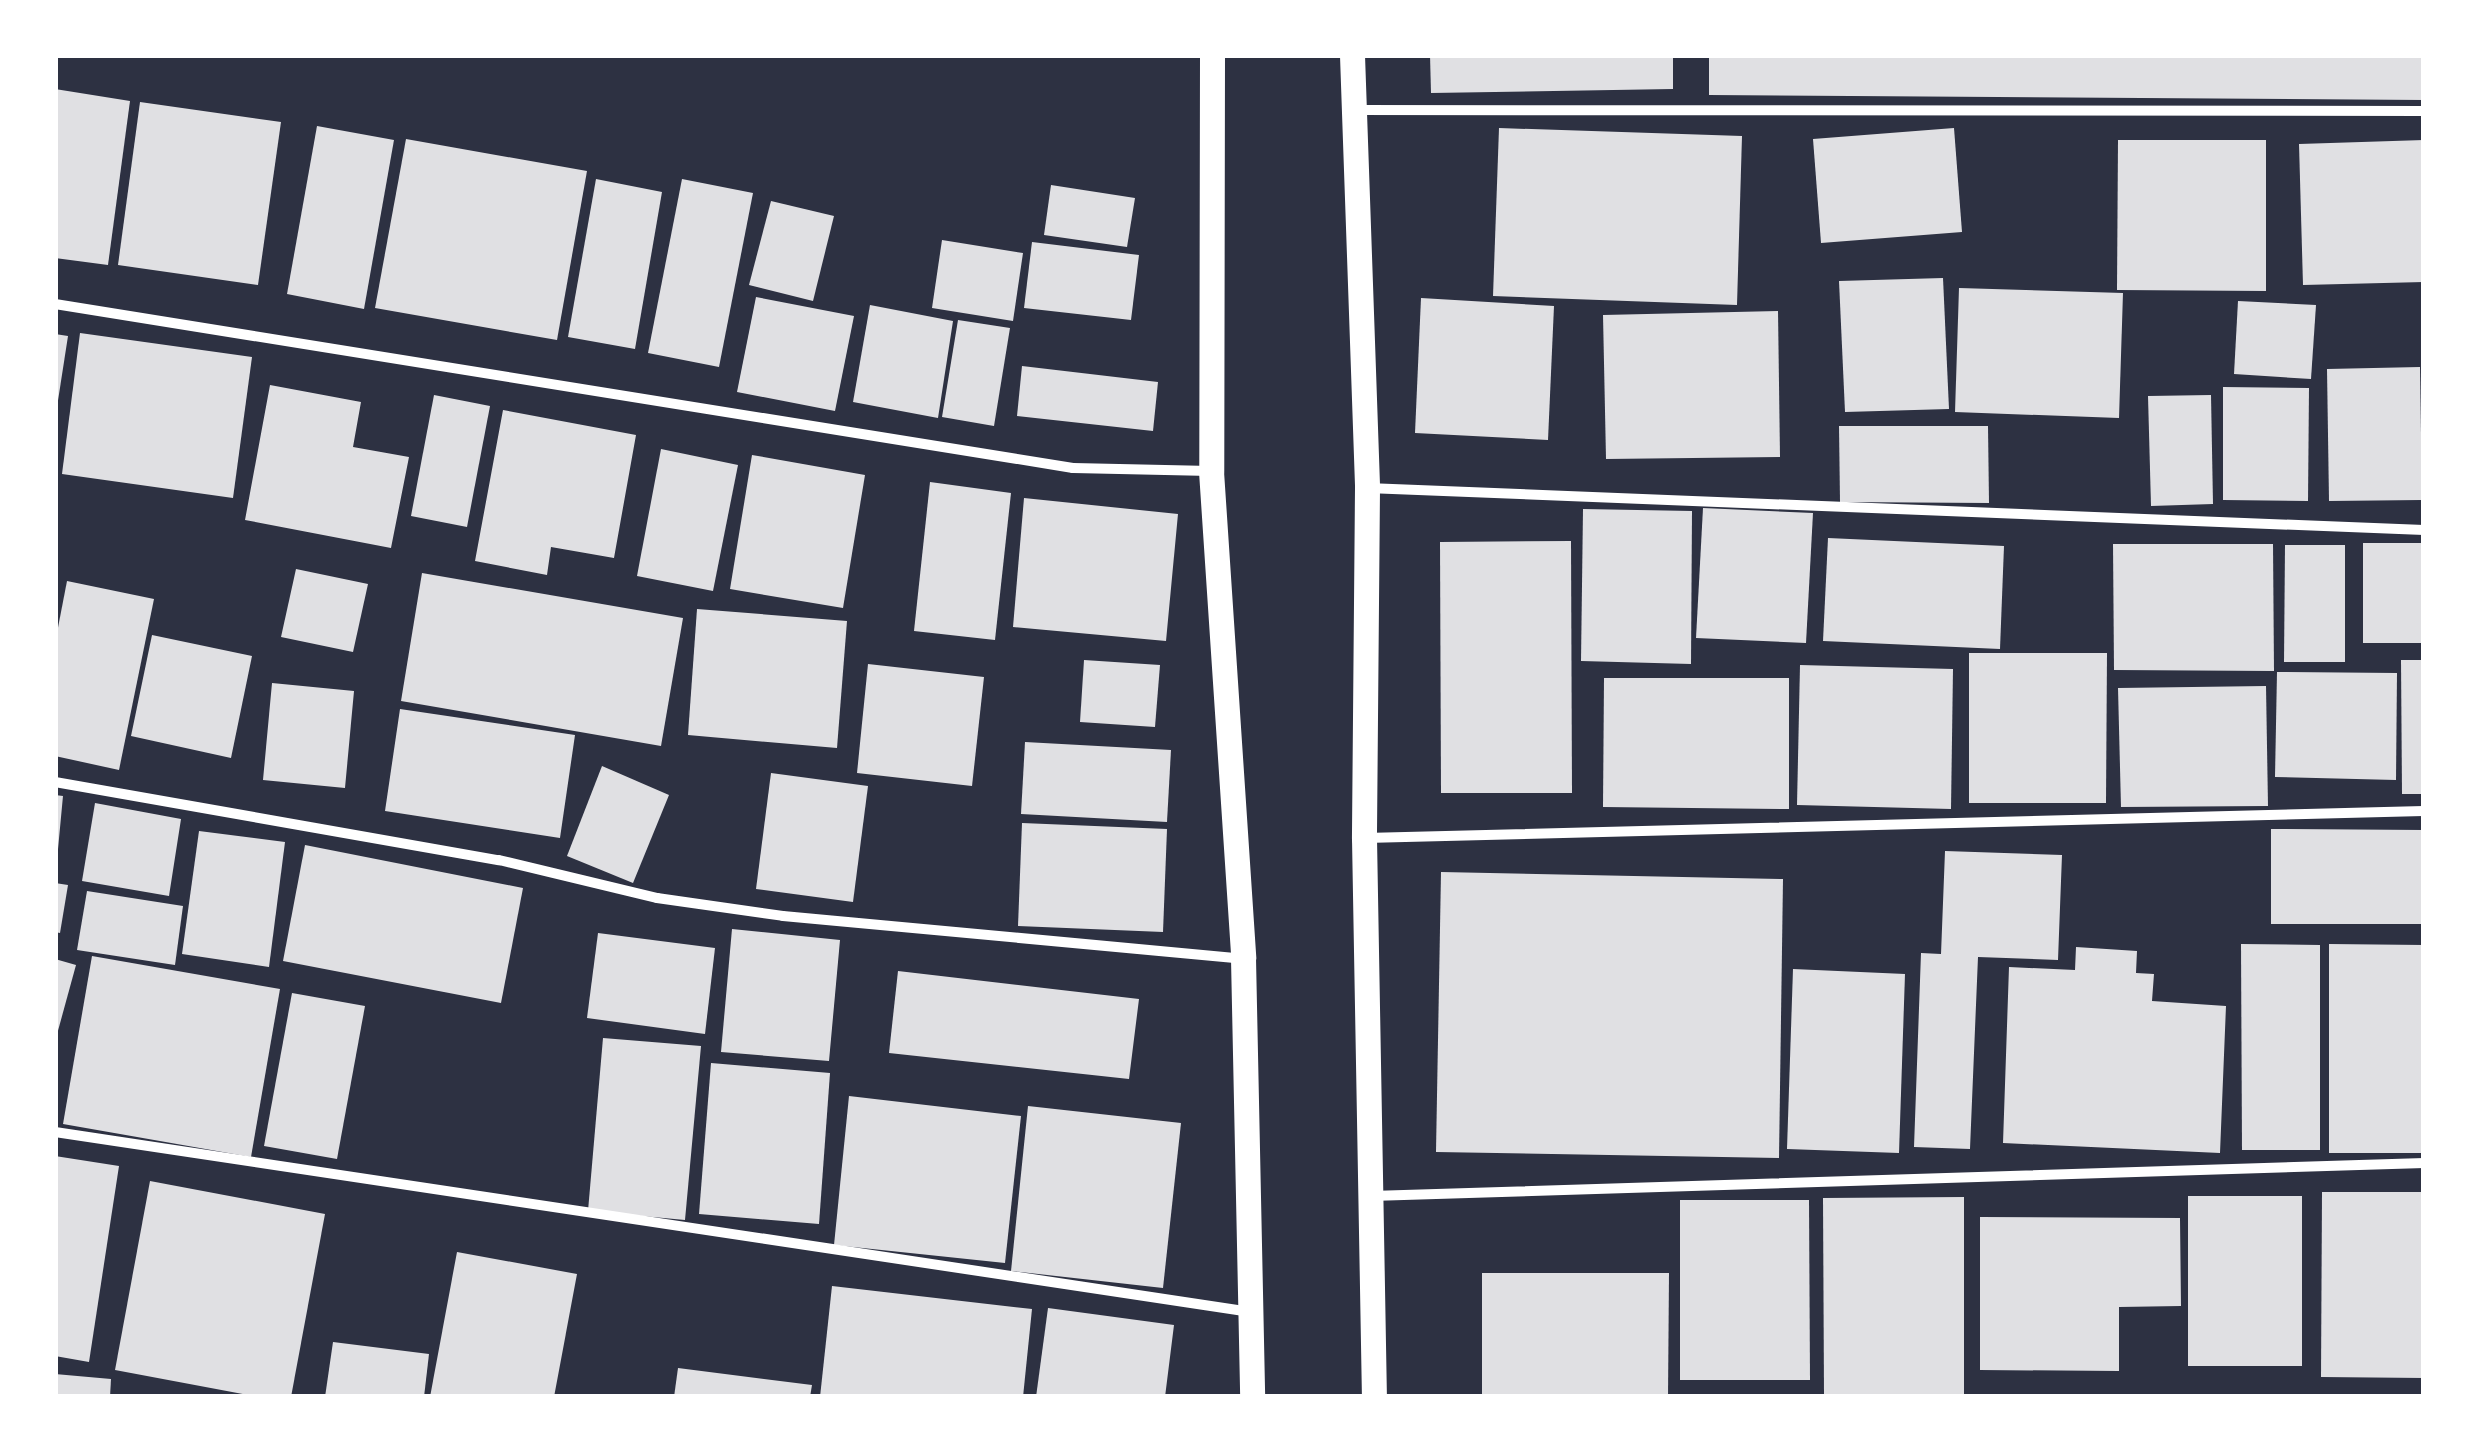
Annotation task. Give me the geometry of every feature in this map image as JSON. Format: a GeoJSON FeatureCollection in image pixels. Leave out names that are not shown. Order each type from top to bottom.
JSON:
{"type":"FeatureCollection","features":[{"type":"Feature","properties":{"kind":"main road"},"geometry":{"type":"LineString","coordinates":[[1212,55],[1211,471],[1243,958],[1252,1397]]}},
{"type":"Feature","properties":{"kind":"main road"},"geometry":{"type":"LineString","coordinates":[[1352,55],[1367,488],[1364,838],[1374,1397]]}},
{"type":"Feature","properties":{"kind":"street"},"geometry":{"type":"LineString","coordinates":[[1351,110],[2424,112]]}},
{"type":"Feature","properties":{"kind":"street"},"geometry":{"type":"LineString","coordinates":[[55,304],[1073,468],[1211,471]]}},
{"type":"Feature","properties":{"kind":"street"},"geometry":{"type":"LineString","coordinates":[[1367,488],[2424,530]]}},
{"type":"Feature","properties":{"kind":"street"},"geometry":{"type":"LineString","coordinates":[[55,782],[499,860],[675,900],[1243,958]]}},
{"type":"Feature","properties":{"kind":"street"},"geometry":{"type":"LineString","coordinates":[[1364,838],[2424,811]]}},
{"type":"Feature","properties":{"kind":"street"},"geometry":{"type":"LineString","coordinates":[[55,1132],[1252,1312]]}},
{"type":"Feature","properties":{"kind":"street"},"geometry":{"type":"LineString","coordinates":[[1370,1196],[2424,1164]]}},
{"type":"Feature","properties":{"kind":"building"},"geometry":{"type":"Polygon","coordinates":[[[1430,55],[1673,55],[1673,89],[1431,93],[1430,55]]]}},
{"type":"Feature","properties":{"kind":"building"},"geometry":{"type":"Polygon","coordinates":[[[1709,55],[2424,55],[2424,100],[1709,95],[1709,55]]]}},
{"type":"Feature","properties":{"kind":"building"},"geometry":{"type":"Polygon","coordinates":[[[55,89],[130,101],[108,265],[55,258],[55,89]]]}},
{"type":"Feature","properties":{"kind":"building"},"geometry":{"type":"Polygon","coordinates":[[[140,102],[281,122],[258,285],[118,265],[140,102]]]}},
{"type":"Feature","properties":{"kind":"building"},"geometry":{"type":"Polygon","coordinates":[[[317,126],[394,140],[364,309],[287,294],[317,126]]]}},
{"type":"Feature","properties":{"kind":"building"},"geometry":{"type":"Polygon","coordinates":[[[1499,128],[1742,136],[1737,305],[1493,296],[1499,128]]]}},
{"type":"Feature","properties":{"kind":"building"},"geometry":{"type":"Polygon","coordinates":[[[1954,128],[1962,232],[1821,243],[1813,139],[1954,128]]]}},
{"type":"Feature","properties":{"kind":"building"},"geometry":{"type":"Polygon","coordinates":[[[406,139],[587,171],[557,340],[375,308],[406,139]]]}},
{"type":"Feature","properties":{"kind":"building"},"geometry":{"type":"Polygon","coordinates":[[[2118,140],[2266,140],[2266,291],[2117,290],[2118,140]]]}},
{"type":"Feature","properties":{"kind":"building"},"geometry":{"type":"Polygon","coordinates":[[[2424,140],[2424,282],[2303,285],[2299,144],[2424,140]]]}},
{"type":"Feature","properties":{"kind":"building"},"geometry":{"type":"Polygon","coordinates":[[[596,179],[662,192],[635,349],[568,337],[596,179]]]}},
{"type":"Feature","properties":{"kind":"building"},"geometry":{"type":"Polygon","coordinates":[[[682,179],[753,193],[719,367],[648,353],[682,179]]]}},
{"type":"Feature","properties":{"kind":"building"},"geometry":{"type":"Polygon","coordinates":[[[1051,185],[1135,198],[1127,247],[1044,235],[1051,185]]]}},
{"type":"Feature","properties":{"kind":"building"},"geometry":{"type":"Polygon","coordinates":[[[771,201],[834,216],[813,301],[749,285],[771,201]]]}},
{"type":"Feature","properties":{"kind":"building"},"geometry":{"type":"Polygon","coordinates":[[[942,240],[1023,253],[1013,321],[932,308],[942,240]]]}},
{"type":"Feature","properties":{"kind":"building"},"geometry":{"type":"Polygon","coordinates":[[[1032,242],[1139,255],[1131,320],[1024,308],[1032,242]]]}},
{"type":"Feature","properties":{"kind":"building"},"geometry":{"type":"Polygon","coordinates":[[[1943,278],[1949,409],[1845,412],[1839,281],[1943,278]]]}},
{"type":"Feature","properties":{"kind":"building"},"geometry":{"type":"Polygon","coordinates":[[[1959,288],[2123,293],[2119,418],[1955,412],[1959,288]]]}},
{"type":"Feature","properties":{"kind":"building"},"geometry":{"type":"Polygon","coordinates":[[[756,297],[854,316],[835,411],[737,392],[756,297]]]}},
{"type":"Feature","properties":{"kind":"building"},"geometry":{"type":"Polygon","coordinates":[[[1421,298],[1554,306],[1548,440],[1415,433],[1421,298]]]}},
{"type":"Feature","properties":{"kind":"building"},"geometry":{"type":"Polygon","coordinates":[[[2238,301],[2316,305],[2311,379],[2234,374],[2238,301]]]}},
{"type":"Feature","properties":{"kind":"building"},"geometry":{"type":"Polygon","coordinates":[[[870,305],[953,321],[938,418],[853,402],[870,305]]]}},
{"type":"Feature","properties":{"kind":"building"},"geometry":{"type":"Polygon","coordinates":[[[1778,311],[1780,457],[1606,459],[1603,315],[1778,311]]]}},
{"type":"Feature","properties":{"kind":"building"},"geometry":{"type":"Polygon","coordinates":[[[958,320],[1010,328],[994,426],[942,417],[958,320]]]}},
{"type":"Feature","properties":{"kind":"building"},"geometry":{"type":"Polygon","coordinates":[[[80,333],[252,357],[233,498],[62,474],[80,333]]]}},
{"type":"Feature","properties":{"kind":"building"},"geometry":{"type":"Polygon","coordinates":[[[55,334],[68,336],[57,407],[55,407],[55,334]]]}},
{"type":"Feature","properties":{"kind":"building"},"geometry":{"type":"Polygon","coordinates":[[[1022,366],[1158,382],[1153,431],[1017,416],[1022,366]]]}},
{"type":"Feature","properties":{"kind":"building"},"geometry":{"type":"Polygon","coordinates":[[[2420,367],[2422,500],[2329,501],[2327,369],[2420,367]]]}},
{"type":"Feature","properties":{"kind":"building"},"geometry":{"type":"Polygon","coordinates":[[[270,385],[361,402],[353,447],[409,457],[391,548],[245,520],[270,385]]]}},
{"type":"Feature","properties":{"kind":"building"},"geometry":{"type":"Polygon","coordinates":[[[2223,387],[2309,388],[2308,501],[2223,500],[2223,387]]]}},
{"type":"Feature","properties":{"kind":"building"},"geometry":{"type":"Polygon","coordinates":[[[434,395],[490,406],[467,527],[411,516],[434,395]]]}},
{"type":"Feature","properties":{"kind":"building"},"geometry":{"type":"Polygon","coordinates":[[[2211,395],[2213,504],[2151,506],[2148,396],[2211,395]]]}},
{"type":"Feature","properties":{"kind":"building"},"geometry":{"type":"Polygon","coordinates":[[[503,410],[636,435],[614,558],[551,547],[547,575],[475,561],[503,410]]]}},
{"type":"Feature","properties":{"kind":"building"},"geometry":{"type":"Polygon","coordinates":[[[1839,426],[1988,426],[1989,503],[1840,502],[1839,426]]]}},
{"type":"Feature","properties":{"kind":"building"},"geometry":{"type":"Polygon","coordinates":[[[661,449],[738,465],[713,591],[637,576],[661,449]]]}},
{"type":"Feature","properties":{"kind":"building"},"geometry":{"type":"Polygon","coordinates":[[[752,455],[865,475],[843,608],[730,589],[752,455]]]}},
{"type":"Feature","properties":{"kind":"building"},"geometry":{"type":"Polygon","coordinates":[[[930,482],[1011,493],[995,640],[914,631],[930,482]]]}},
{"type":"Feature","properties":{"kind":"building"},"geometry":{"type":"Polygon","coordinates":[[[1024,498],[1178,514],[1166,641],[1013,627],[1024,498]]]}},
{"type":"Feature","properties":{"kind":"building"},"geometry":{"type":"Polygon","coordinates":[[[1703,508],[1813,513],[1806,643],[1696,638],[1703,508]]]}},
{"type":"Feature","properties":{"kind":"building"},"geometry":{"type":"Polygon","coordinates":[[[1583,509],[1692,511],[1691,664],[1581,661],[1583,509]]]}},
{"type":"Feature","properties":{"kind":"building"},"geometry":{"type":"Polygon","coordinates":[[[1828,538],[2004,546],[2000,649],[1823,641],[1828,538]]]}},
{"type":"Feature","properties":{"kind":"building"},"geometry":{"type":"Polygon","coordinates":[[[1571,541],[1572,793],[1441,793],[1440,542],[1571,541]]]}},
{"type":"Feature","properties":{"kind":"building"},"geometry":{"type":"Polygon","coordinates":[[[2363,543],[2424,543],[2424,643],[2363,643],[2363,543]]]}},
{"type":"Feature","properties":{"kind":"building"},"geometry":{"type":"Polygon","coordinates":[[[2113,544],[2273,544],[2274,671],[2114,670],[2113,544]]]}},
{"type":"Feature","properties":{"kind":"building"},"geometry":{"type":"Polygon","coordinates":[[[2285,545],[2345,545],[2345,662],[2284,662],[2285,545]]]}},
{"type":"Feature","properties":{"kind":"building"},"geometry":{"type":"Polygon","coordinates":[[[296,569],[368,584],[353,652],[281,637],[296,569]]]}},
{"type":"Feature","properties":{"kind":"building"},"geometry":{"type":"Polygon","coordinates":[[[422,573],[683,618],[661,746],[401,701],[422,573]]]}},
{"type":"Feature","properties":{"kind":"building"},"geometry":{"type":"Polygon","coordinates":[[[67,581],[154,599],[119,770],[55,756],[55,643],[67,581]]]}},
{"type":"Feature","properties":{"kind":"building"},"geometry":{"type":"Polygon","coordinates":[[[697,609],[847,621],[837,748],[688,735],[697,609]]]}},
{"type":"Feature","properties":{"kind":"building"},"geometry":{"type":"Polygon","coordinates":[[[152,635],[252,656],[231,758],[131,736],[152,635]]]}},
{"type":"Feature","properties":{"kind":"building"},"geometry":{"type":"Polygon","coordinates":[[[1969,653],[2107,653],[2106,803],[1969,803],[1969,653]]]}},
{"type":"Feature","properties":{"kind":"building"},"geometry":{"type":"Polygon","coordinates":[[[1084,660],[1160,665],[1155,727],[1080,722],[1084,660]]]}},
{"type":"Feature","properties":{"kind":"building"},"geometry":{"type":"Polygon","coordinates":[[[2401,660],[2424,660],[2424,794],[2402,794],[2401,660]]]}},
{"type":"Feature","properties":{"kind":"building"},"geometry":{"type":"Polygon","coordinates":[[[868,664],[984,677],[972,786],[857,773],[868,664]]]}},
{"type":"Feature","properties":{"kind":"building"},"geometry":{"type":"Polygon","coordinates":[[[1800,665],[1953,669],[1951,809],[1797,805],[1800,665]]]}},
{"type":"Feature","properties":{"kind":"building"},"geometry":{"type":"Polygon","coordinates":[[[2277,672],[2397,673],[2396,780],[2275,777],[2277,672]]]}},
{"type":"Feature","properties":{"kind":"building"},"geometry":{"type":"Polygon","coordinates":[[[1604,678],[1789,678],[1789,809],[1603,807],[1604,678]]]}},
{"type":"Feature","properties":{"kind":"building"},"geometry":{"type":"Polygon","coordinates":[[[272,683],[354,691],[345,788],[263,780],[272,683]]]}},
{"type":"Feature","properties":{"kind":"building"},"geometry":{"type":"Polygon","coordinates":[[[2266,686],[2268,806],[2121,807],[2118,688],[2266,686]]]}},
{"type":"Feature","properties":{"kind":"building"},"geometry":{"type":"Polygon","coordinates":[[[400,709],[575,735],[560,838],[385,811],[400,709]]]}},
{"type":"Feature","properties":{"kind":"building"},"geometry":{"type":"Polygon","coordinates":[[[1025,742],[1171,750],[1167,822],[1021,814],[1025,742]]]}},
{"type":"Feature","properties":{"kind":"building"},"geometry":{"type":"Polygon","coordinates":[[[602,766],[669,795],[633,883],[567,856],[602,766]]]}},
{"type":"Feature","properties":{"kind":"building"},"geometry":{"type":"Polygon","coordinates":[[[771,773],[868,786],[853,902],[756,889],[771,773]]]}},
{"type":"Feature","properties":{"kind":"building"},"geometry":{"type":"Polygon","coordinates":[[[55,795],[63,796],[58,849],[55,849],[55,795]]]}},
{"type":"Feature","properties":{"kind":"building"},"geometry":{"type":"Polygon","coordinates":[[[95,803],[181,819],[169,896],[82,881],[95,803]]]}},
{"type":"Feature","properties":{"kind":"building"},"geometry":{"type":"Polygon","coordinates":[[[1022,823],[1167,829],[1163,932],[1018,926],[1022,823]]]}},
{"type":"Feature","properties":{"kind":"building"},"geometry":{"type":"Polygon","coordinates":[[[2271,829],[2424,830],[2424,924],[2271,924],[2271,829]]]}},
{"type":"Feature","properties":{"kind":"building"},"geometry":{"type":"Polygon","coordinates":[[[199,831],[285,842],[269,967],[182,954],[199,831]]]}},
{"type":"Feature","properties":{"kind":"building"},"geometry":{"type":"Polygon","coordinates":[[[305,845],[523,888],[501,1003],[283,961],[305,845]]]}},
{"type":"Feature","properties":{"kind":"building"},"geometry":{"type":"Polygon","coordinates":[[[1945,851],[2062,855],[2058,960],[1978,957],[1970,1149],[1914,1147],[1921,953],[1941,954],[1945,851]]]}},
{"type":"Feature","properties":{"kind":"building"},"geometry":{"type":"Polygon","coordinates":[[[1441,872],[1783,879],[1779,1158],[1436,1152],[1441,872]]]}},
{"type":"Feature","properties":{"kind":"building"},"geometry":{"type":"Polygon","coordinates":[[[55,883],[68,885],[60,933],[55,932],[55,883]]]}},
{"type":"Feature","properties":{"kind":"building"},"geometry":{"type":"Polygon","coordinates":[[[87,891],[183,906],[175,965],[77,950],[87,891]]]}},
{"type":"Feature","properties":{"kind":"building"},"geometry":{"type":"Polygon","coordinates":[[[732,929],[840,940],[829,1061],[721,1052],[732,929]]]}},
{"type":"Feature","properties":{"kind":"building"},"geometry":{"type":"Polygon","coordinates":[[[598,933],[715,948],[705,1034],[587,1018],[598,933]]]}},
{"type":"Feature","properties":{"kind":"building"},"geometry":{"type":"Polygon","coordinates":[[[2241,944],[2320,945],[2320,1150],[2242,1150],[2241,944]]]}},
{"type":"Feature","properties":{"kind":"building"},"geometry":{"type":"Polygon","coordinates":[[[2329,944],[2424,945],[2424,1153],[2329,1153],[2329,944]]]}},
{"type":"Feature","properties":{"kind":"building"},"geometry":{"type":"Polygon","coordinates":[[[2076,947],[2137,951],[2136,973],[2154,974],[2152,1001],[2226,1006],[2220,1153],[2003,1143],[2009,967],[2075,970],[2076,947]]]}},
{"type":"Feature","properties":{"kind":"building"},"geometry":{"type":"Polygon","coordinates":[[[92,956],[280,989],[251,1157],[63,1124],[92,956]]]}},
{"type":"Feature","properties":{"kind":"building"},"geometry":{"type":"Polygon","coordinates":[[[55,959],[76,965],[56,1038],[55,1038],[55,959]]]}},
{"type":"Feature","properties":{"kind":"building"},"geometry":{"type":"Polygon","coordinates":[[[1793,969],[1905,974],[1899,1153],[1787,1149],[1793,969]]]}},
{"type":"Feature","properties":{"kind":"building"},"geometry":{"type":"Polygon","coordinates":[[[898,971],[1139,999],[1129,1079],[889,1053],[898,971]]]}},
{"type":"Feature","properties":{"kind":"building"},"geometry":{"type":"Polygon","coordinates":[[[292,993],[365,1006],[337,1159],[264,1146],[292,993]]]}},
{"type":"Feature","properties":{"kind":"building"},"geometry":{"type":"Polygon","coordinates":[[[603,1038],[701,1046],[685,1220],[588,1211],[603,1038]]]}},
{"type":"Feature","properties":{"kind":"building"},"geometry":{"type":"Polygon","coordinates":[[[711,1063],[830,1073],[819,1224],[699,1214],[711,1063]]]}},
{"type":"Feature","properties":{"kind":"building"},"geometry":{"type":"Polygon","coordinates":[[[849,1096],[1021,1116],[1005,1263],[834,1245],[849,1096]]]}},
{"type":"Feature","properties":{"kind":"building"},"geometry":{"type":"Polygon","coordinates":[[[1028,1106],[1181,1123],[1163,1288],[1011,1271],[1028,1106]]]}},
{"type":"Feature","properties":{"kind":"building"},"geometry":{"type":"Polygon","coordinates":[[[55,1156],[119,1166],[89,1362],[55,1356],[55,1156]]]}},
{"type":"Feature","properties":{"kind":"building"},"geometry":{"type":"Polygon","coordinates":[[[150,1181],[325,1214],[291,1397],[258,1397],[115,1370],[150,1181]]]}},
{"type":"Feature","properties":{"kind":"building"},"geometry":{"type":"Polygon","coordinates":[[[2322,1192],[2424,1192],[2424,1378],[2321,1377],[2322,1192]]]}},
{"type":"Feature","properties":{"kind":"building"},"geometry":{"type":"Polygon","coordinates":[[[2188,1196],[2302,1196],[2302,1366],[2188,1366],[2188,1196]]]}},
{"type":"Feature","properties":{"kind":"building"},"geometry":{"type":"Polygon","coordinates":[[[1964,1197],[1964,1394],[1824,1394],[1823,1198],[1964,1197]]]}},
{"type":"Feature","properties":{"kind":"building"},"geometry":{"type":"Polygon","coordinates":[[[1680,1200],[1809,1200],[1810,1380],[1680,1380],[1680,1200]]]}},
{"type":"Feature","properties":{"kind":"building"},"geometry":{"type":"Polygon","coordinates":[[[1980,1217],[2180,1218],[2181,1306],[2119,1307],[2119,1371],[1980,1370],[1980,1217]]]}},
{"type":"Feature","properties":{"kind":"building"},"geometry":{"type":"Polygon","coordinates":[[[457,1252],[577,1274],[554,1397],[430,1397],[457,1252]]]}},
{"type":"Feature","properties":{"kind":"building"},"geometry":{"type":"Polygon","coordinates":[[[1482,1273],[1669,1273],[1668,1397],[1482,1397],[1482,1273]]]}},
{"type":"Feature","properties":{"kind":"building"},"geometry":{"type":"Polygon","coordinates":[[[832,1286],[1032,1309],[1023,1397],[820,1397],[832,1286]]]}},
{"type":"Feature","properties":{"kind":"building"},"geometry":{"type":"Polygon","coordinates":[[[1048,1308],[1174,1325],[1165,1397],[1036,1397],[1048,1308]]]}},
{"type":"Feature","properties":{"kind":"building"},"geometry":{"type":"Polygon","coordinates":[[[333,1342],[429,1354],[424,1397],[325,1397],[333,1342]]]}},
{"type":"Feature","properties":{"kind":"building"},"geometry":{"type":"Polygon","coordinates":[[[678,1368],[812,1385],[810,1397],[674,1397],[678,1368]]]}},
{"type":"Feature","properties":{"kind":"building"},"geometry":{"type":"Polygon","coordinates":[[[55,1374],[111,1379],[110,1397],[55,1397],[55,1374]]]}}]}
